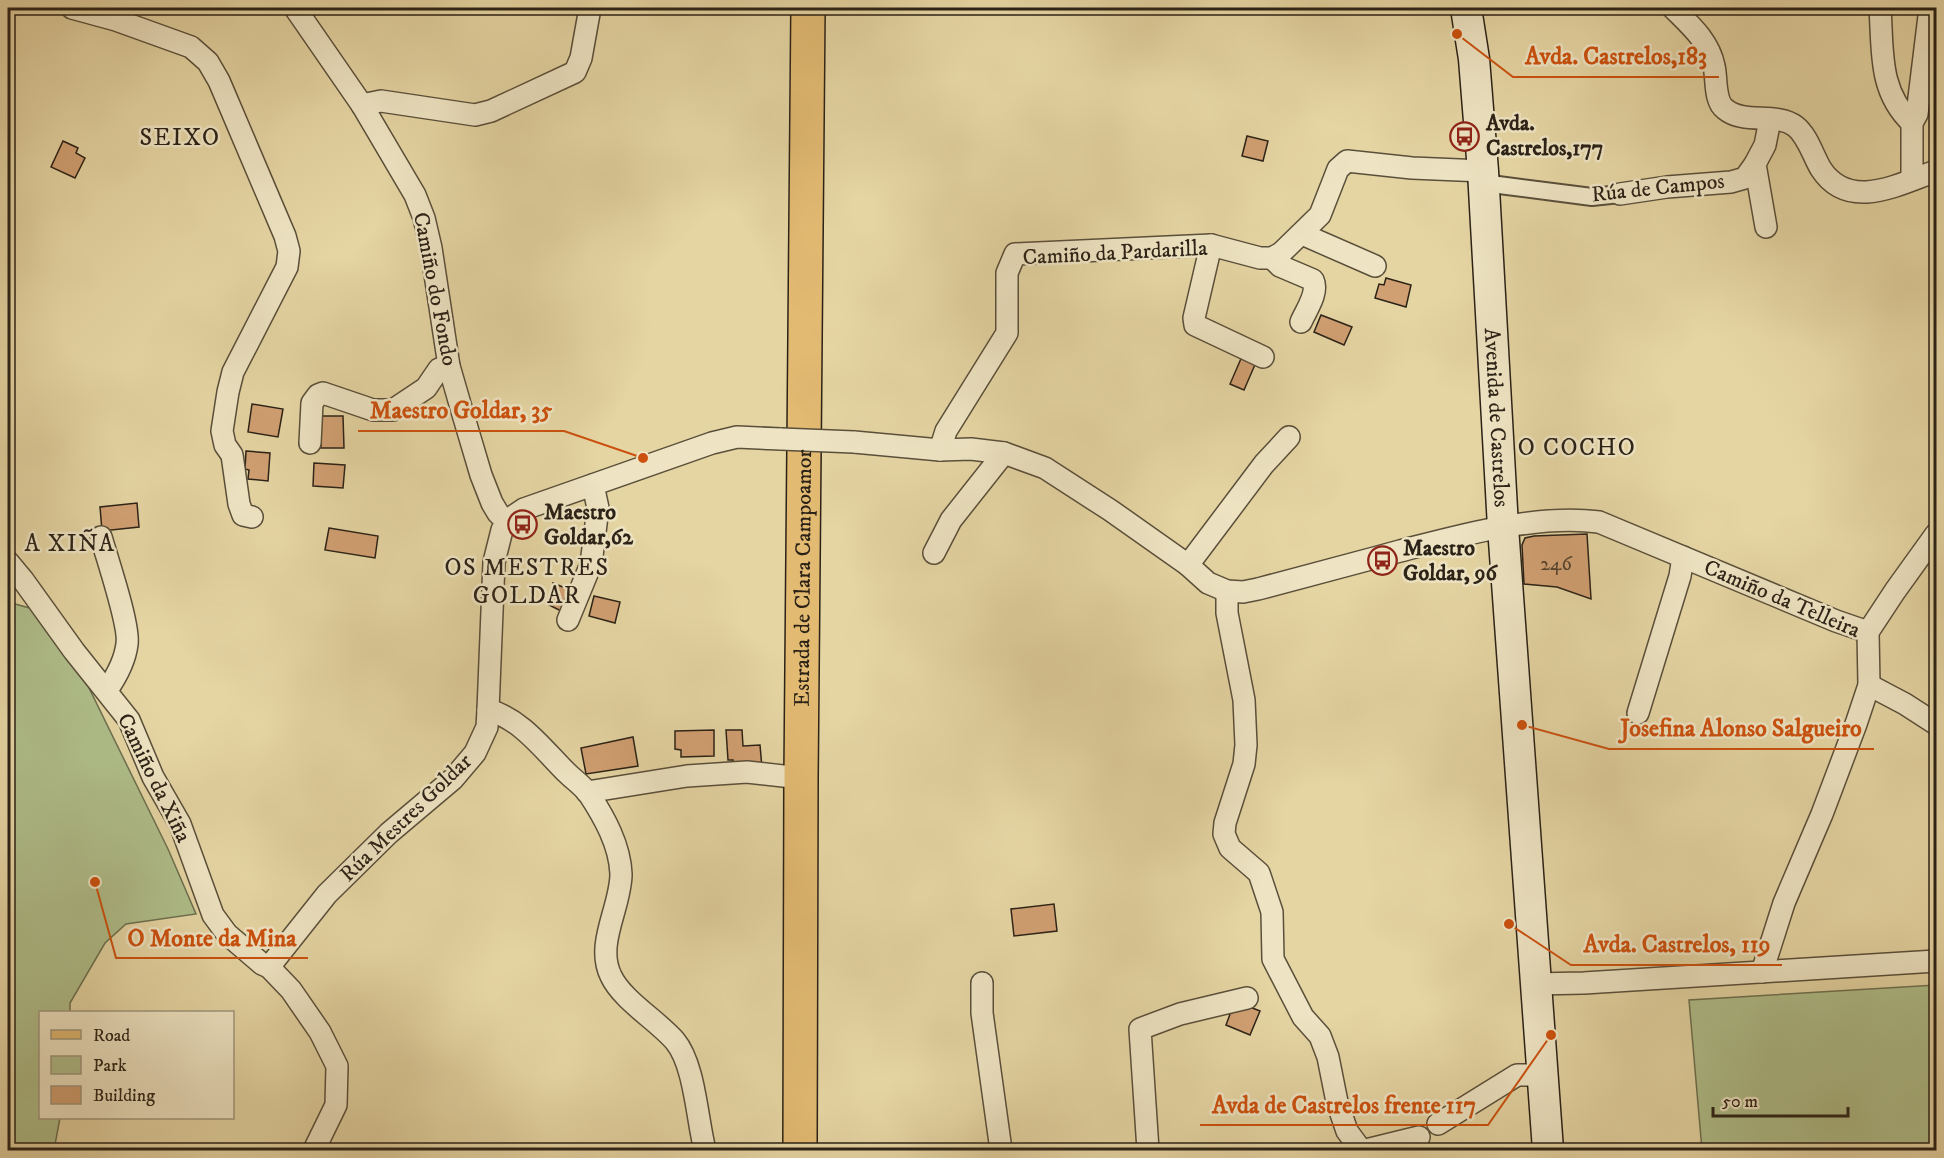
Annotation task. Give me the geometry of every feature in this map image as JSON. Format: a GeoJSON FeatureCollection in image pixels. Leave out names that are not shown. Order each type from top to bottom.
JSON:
{"type":"FeatureCollection","features":[{"type":"Feature","properties":{"kind":"main road","name":"Estrada de Clara Campoamor"},"geometry":{"type":"LineString","coordinates":[[800,1150],[808,8]]}},
{"type":"Feature","properties":{"kind":"main road","name":"Estrada de Clara Campoamor"},"geometry":{"type":"LineString","coordinates":[[819,1150],[827,8]]}},
{"type":"Feature","properties":{"kind":"main road","name":"Avenida de Castrelos"},"geometry":{"type":"LineString","coordinates":[[1466,8],[1474,59],[1483,177],[1503,527],[1534,984],[1548,1150]]}},
{"type":"Feature","properties":{"kind":"street"},"geometry":{"type":"LineString","coordinates":[[72,8],[116,20],[190,47],[208,62],[219,81],[285,236],[289,251],[287,267],[233,372],[222,431],[225,445],[232,455],[239,504],[243,515],[252,517]]}},
{"type":"Feature","properties":{"kind":"street","name":"Camiño do Fondo"},"geometry":{"type":"LineString","coordinates":[[295,8],[362,105],[415,195],[424,218],[431,248],[449,366],[481,475],[492,503],[507,522]]}},
{"type":"Feature","properties":{"kind":"street"},"geometry":{"type":"LineString","coordinates":[[362,105],[381,101],[462,114],[475,115],[491,111],[575,72],[581,58],[590,8]]}},
{"type":"Feature","properties":{"kind":"street"},"geometry":{"type":"LineString","coordinates":[[1672,8],[1696,31],[1709,48],[1719,98],[1724,109],[1736,114],[1785,122],[1801,133],[1822,170],[1834,185],[1849,191],[1864,193],[1877,191],[1936,171]]}},
{"type":"Feature","properties":{"kind":"street"},"geometry":{"type":"LineString","coordinates":[[1881,8],[1884,74],[1899,111],[1912,123]]}},
{"type":"Feature","properties":{"kind":"street"},"geometry":{"type":"LineString","coordinates":[[1912,180],[1912,123],[1917,114],[1930,8]]}},
{"type":"Feature","properties":{"kind":"street","name":"Rúa de Campos"},"geometry":{"type":"LineString","coordinates":[[1483,177],[1592,197],[1667,187],[1731,182],[1745,178],[1755,164],[1765,145],[1770,120]]}},
{"type":"Feature","properties":{"kind":"street"},"geometry":{"type":"LineString","coordinates":[[1301,322],[1315,291],[1315,284],[1313,280],[1280,266],[1272,258],[1281,253],[1320,215],[1338,169],[1347,161],[1483,177]]}},
{"type":"Feature","properties":{"kind":"street","name":"Rúa de Campos"},"geometry":{"type":"LineString","coordinates":[[1755,164],[1766,227]]}},
{"type":"Feature","properties":{"kind":"street"},"geometry":{"type":"LineString","coordinates":[[1302,234],[1375,266]]}},
{"type":"Feature","properties":{"kind":"street"},"geometry":{"type":"LineString","coordinates":[[1211,245],[1194,318],[1195,325],[1263,357]]}},
{"type":"Feature","properties":{"kind":"street","name":"Camiño da Pardarilla"},"geometry":{"type":"LineString","coordinates":[[940,450],[946,430],[1007,333],[1007,273],[1015,254],[1211,245],[1260,258],[1272,258]]}},
{"type":"Feature","properties":{"kind":"street"},"geometry":{"type":"LineString","coordinates":[[310,443],[312,403],[318,395],[323,393],[373,410],[393,410],[426,388],[439,369],[449,366]]}},
{"type":"Feature","properties":{"kind":"street"},"geometry":{"type":"LineString","coordinates":[[507,522],[524,509],[736,436],[1004,453],[1046,468],[1188,565],[1208,583],[1227,591],[1244,592],[1258,589],[1466,534],[1503,527]]}},
{"type":"Feature","properties":{"kind":"street"},"geometry":{"type":"LineString","coordinates":[[1188,565],[1264,464],[1289,437]]}},
{"type":"Feature","properties":{"kind":"street"},"geometry":{"type":"LineString","coordinates":[[934,554],[951,520],[1004,453]]}},
{"type":"Feature","properties":{"kind":"street"},"geometry":{"type":"LineString","coordinates":[[568,620],[591,564],[598,508],[593,485]]}},
{"type":"Feature","properties":{"kind":"street","name":"Camiño da Telleira"},"geometry":{"type":"LineString","coordinates":[[1503,527],[1587,520],[1599,522],[1836,621],[1868,632],[1869,685],[1844,758],[1784,903],[1762,972]]}},
{"type":"Feature","properties":{"kind":"street","name":"Rúa Mestres Goldar"},"geometry":{"type":"LineString","coordinates":[[269,967],[327,894],[389,832],[453,779],[467,764],[481,741],[487,726],[489,710],[494,562],[502,530],[507,522]]}},
{"type":"Feature","properties":{"kind":"street"},"geometry":{"type":"LineString","coordinates":[[1868,632],[1936,534]]}},
{"type":"Feature","properties":{"kind":"street"},"geometry":{"type":"LineString","coordinates":[[100,537],[122,612],[128,643],[116,677],[107,690]]}},
{"type":"Feature","properties":{"kind":"street","name":"Camiño da Telleira"},"geometry":{"type":"LineString","coordinates":[[1638,713],[1680,576],[1683,557]]}},
{"type":"Feature","properties":{"kind":"street","name":"Camiño da Xiña"},"geometry":{"type":"LineString","coordinates":[[8,562],[129,720],[153,777],[180,824],[213,915],[227,934],[262,964],[269,967]]}},
{"type":"Feature","properties":{"kind":"street"},"geometry":{"type":"LineString","coordinates":[[1227,591],[1227,613],[1244,700],[1246,745],[1244,764],[1225,823],[1224,834],[1230,848],[1259,873],[1270,899],[1273,959],[1303,1017],[1320,1036],[1328,1057],[1337,1102],[1347,1131],[1361,1150]]}},
{"type":"Feature","properties":{"kind":"street"},"geometry":{"type":"LineString","coordinates":[[1869,685],[1936,724]]}},
{"type":"Feature","properties":{"kind":"street"},"geometry":{"type":"LineString","coordinates":[[489,710],[504,714],[534,739],[587,792],[613,836],[621,873],[618,898],[605,948],[606,962],[611,977],[623,993],[676,1042],[689,1070],[705,1150]]}},
{"type":"Feature","properties":{"kind":"street"},"geometry":{"type":"LineString","coordinates":[[587,792],[687,776],[747,772],[801,778]]}},
{"type":"Feature","properties":{"kind":"street"},"geometry":{"type":"LineString","coordinates":[[1534,984],[1584,983],[1936,961]]}},
{"type":"Feature","properties":{"kind":"street"},"geometry":{"type":"LineString","coordinates":[[269,967],[291,990],[320,1032],[337,1066],[336,1105],[314,1150]]}},
{"type":"Feature","properties":{"kind":"street"},"geometry":{"type":"LineString","coordinates":[[982,983],[982,1012],[1001,1150]]}},
{"type":"Feature","properties":{"kind":"street"},"geometry":{"type":"LineString","coordinates":[[1149,1150],[1140,1029],[1180,1014],[1247,998]]}},
{"type":"Feature","properties":{"kind":"street"},"geometry":{"type":"LineString","coordinates":[[1438,1124],[1517,1075],[1542,1075]]}},
{"type":"Feature","properties":{"kind":"street"},"geometry":{"type":"LineString","coordinates":[[1366,1150],[1419,1137]]}},
{"type":"Feature","properties":{"kind":"green space"},"geometry":{"type":"Polygon","coordinates":[[[8,602],[33,609],[88,686],[168,849],[196,914],[126,924],[105,943],[70,1003],[70,1011],[39,1011],[39,1119],[60,1119],[54,1150],[8,1150],[8,602]]]}},
{"type":"Feature","properties":{"kind":"green space"},"geometry":{"type":"Polygon","coordinates":[[[1936,985],[1936,1150],[1702,1150],[1689,1000],[1936,985]]]}},
{"type":"Feature","properties":{"kind":"building"},"geometry":{"type":"Polygon","coordinates":[[[1247,136],[1268,141],[1263,161],[1242,156],[1247,136]]]}},
{"type":"Feature","properties":{"kind":"building"},"geometry":{"type":"Polygon","coordinates":[[[63,141],[78,148],[76,153],[85,158],[75,178],[51,167],[63,141]]]}},
{"type":"Feature","properties":{"kind":"building"},"geometry":{"type":"Polygon","coordinates":[[[1386,278],[1411,285],[1406,307],[1375,298],[1379,284],[1384,285],[1386,278]]]}},
{"type":"Feature","properties":{"kind":"building"},"geometry":{"type":"Polygon","coordinates":[[[1321,315],[1352,327],[1344,345],[1314,332],[1321,315]]]}},
{"type":"Feature","properties":{"kind":"building"},"geometry":{"type":"Polygon","coordinates":[[[1243,354],[1257,360],[1244,390],[1230,384],[1243,354]]]}},
{"type":"Feature","properties":{"kind":"building"},"geometry":{"type":"Polygon","coordinates":[[[252,404],[283,409],[278,437],[248,432],[252,404]]]}},
{"type":"Feature","properties":{"kind":"building"},"geometry":{"type":"Polygon","coordinates":[[[321,416],[343,416],[344,448],[321,448],[321,416]]]}},
{"type":"Feature","properties":{"kind":"building"},"geometry":{"type":"Polygon","coordinates":[[[246,451],[270,453],[268,481],[248,479],[249,470],[245,469],[246,451]]]}},
{"type":"Feature","properties":{"kind":"building"},"geometry":{"type":"Polygon","coordinates":[[[314,463],[345,465],[343,488],[313,486],[314,463]]]}},
{"type":"Feature","properties":{"kind":"building"},"geometry":{"type":"Polygon","coordinates":[[[137,503],[139,527],[102,531],[100,507],[137,503]]]}},
{"type":"Feature","properties":{"kind":"building"},"geometry":{"type":"Polygon","coordinates":[[[329,528],[378,536],[375,558],[325,550],[329,528]]]}},
{"type":"Feature","properties":{"kind":"building"},"geometry":{"type":"Polygon","coordinates":[[[1587,534],[1591,599],[1557,587],[1524,584],[1522,545],[1525,538],[1587,534]]]}},
{"type":"Feature","properties":{"kind":"building"},"geometry":{"type":"Polygon","coordinates":[[[553,583],[575,592],[565,613],[549,605],[548,599],[553,595],[553,583]]]}},
{"type":"Feature","properties":{"kind":"building"},"geometry":{"type":"Polygon","coordinates":[[[594,596],[620,602],[615,623],[589,616],[594,596]]]}},
{"type":"Feature","properties":{"kind":"building"},"geometry":{"type":"Polygon","coordinates":[[[714,730],[714,756],[681,757],[681,750],[675,749],[675,731],[714,730]]]}},
{"type":"Feature","properties":{"kind":"building"},"geometry":{"type":"Polygon","coordinates":[[[726,730],[742,730],[743,746],[760,745],[762,768],[733,770],[733,760],[728,760],[726,730]]]}},
{"type":"Feature","properties":{"kind":"building"},"geometry":{"type":"Polygon","coordinates":[[[633,737],[638,766],[586,774],[581,748],[633,737]]]}},
{"type":"Feature","properties":{"kind":"building"},"geometry":{"type":"Polygon","coordinates":[[[1054,904],[1057,931],[1014,936],[1011,909],[1054,904]]]}},
{"type":"Feature","properties":{"kind":"building"},"geometry":{"type":"Polygon","coordinates":[[[1242,1004],[1260,1011],[1250,1035],[1226,1025],[1233,1006],[1242,1004]]]}},
{"type":"Feature","properties":{"kind":"place","name":"Avda. Castrelos,183"},"geometry":{"type":"Point","coordinates":[1457,34]}},
{"type":"Feature","properties":{"kind":"place","name":"Avda. Castrelos,177"},"geometry":{"type":"Point","coordinates":[1465,136]}},
{"type":"Feature","properties":{"kind":"place","name":"Maestro Goldar, 35"},"geometry":{"type":"Point","coordinates":[643,458]}},
{"type":"Feature","properties":{"kind":"place","name":"Maestro Goldar,62"},"geometry":{"type":"Point","coordinates":[523,525]}},
{"type":"Feature","properties":{"kind":"place","name":"Maestro Goldar, 96"},"geometry":{"type":"Point","coordinates":[1382,561]}},
{"type":"Feature","properties":{"kind":"place","name":"Josefina Alonso Salgueiro"},"geometry":{"type":"Point","coordinates":[1522,725]}},
{"type":"Feature","properties":{"kind":"place","name":"O Monte da Mina"},"geometry":{"type":"Point","coordinates":[95,882]}},
{"type":"Feature","properties":{"kind":"place","name":"Avda. Castrelos, 119"},"geometry":{"type":"Point","coordinates":[1509,924]}},
{"type":"Feature","properties":{"kind":"place","name":"Avda de Castrelos frente 117"},"geometry":{"type":"Point","coordinates":[1551,1035]}},
{"type":"Feature","properties":{"kind":"district","name":"SEIXO"},"geometry":{"type":"Point","coordinates":[180,138]}},
{"type":"Feature","properties":{"kind":"district","name":"O COCHO"},"geometry":{"type":"Point","coordinates":[1577,448]}},
{"type":"Feature","properties":{"kind":"district","name":"A XIÑA"},"geometry":{"type":"Point","coordinates":[70,544]}},
{"type":"Feature","properties":{"kind":"district","name":"OS MESTRES GOLDAR"},"geometry":{"type":"Point","coordinates":[527,582]}}]}
